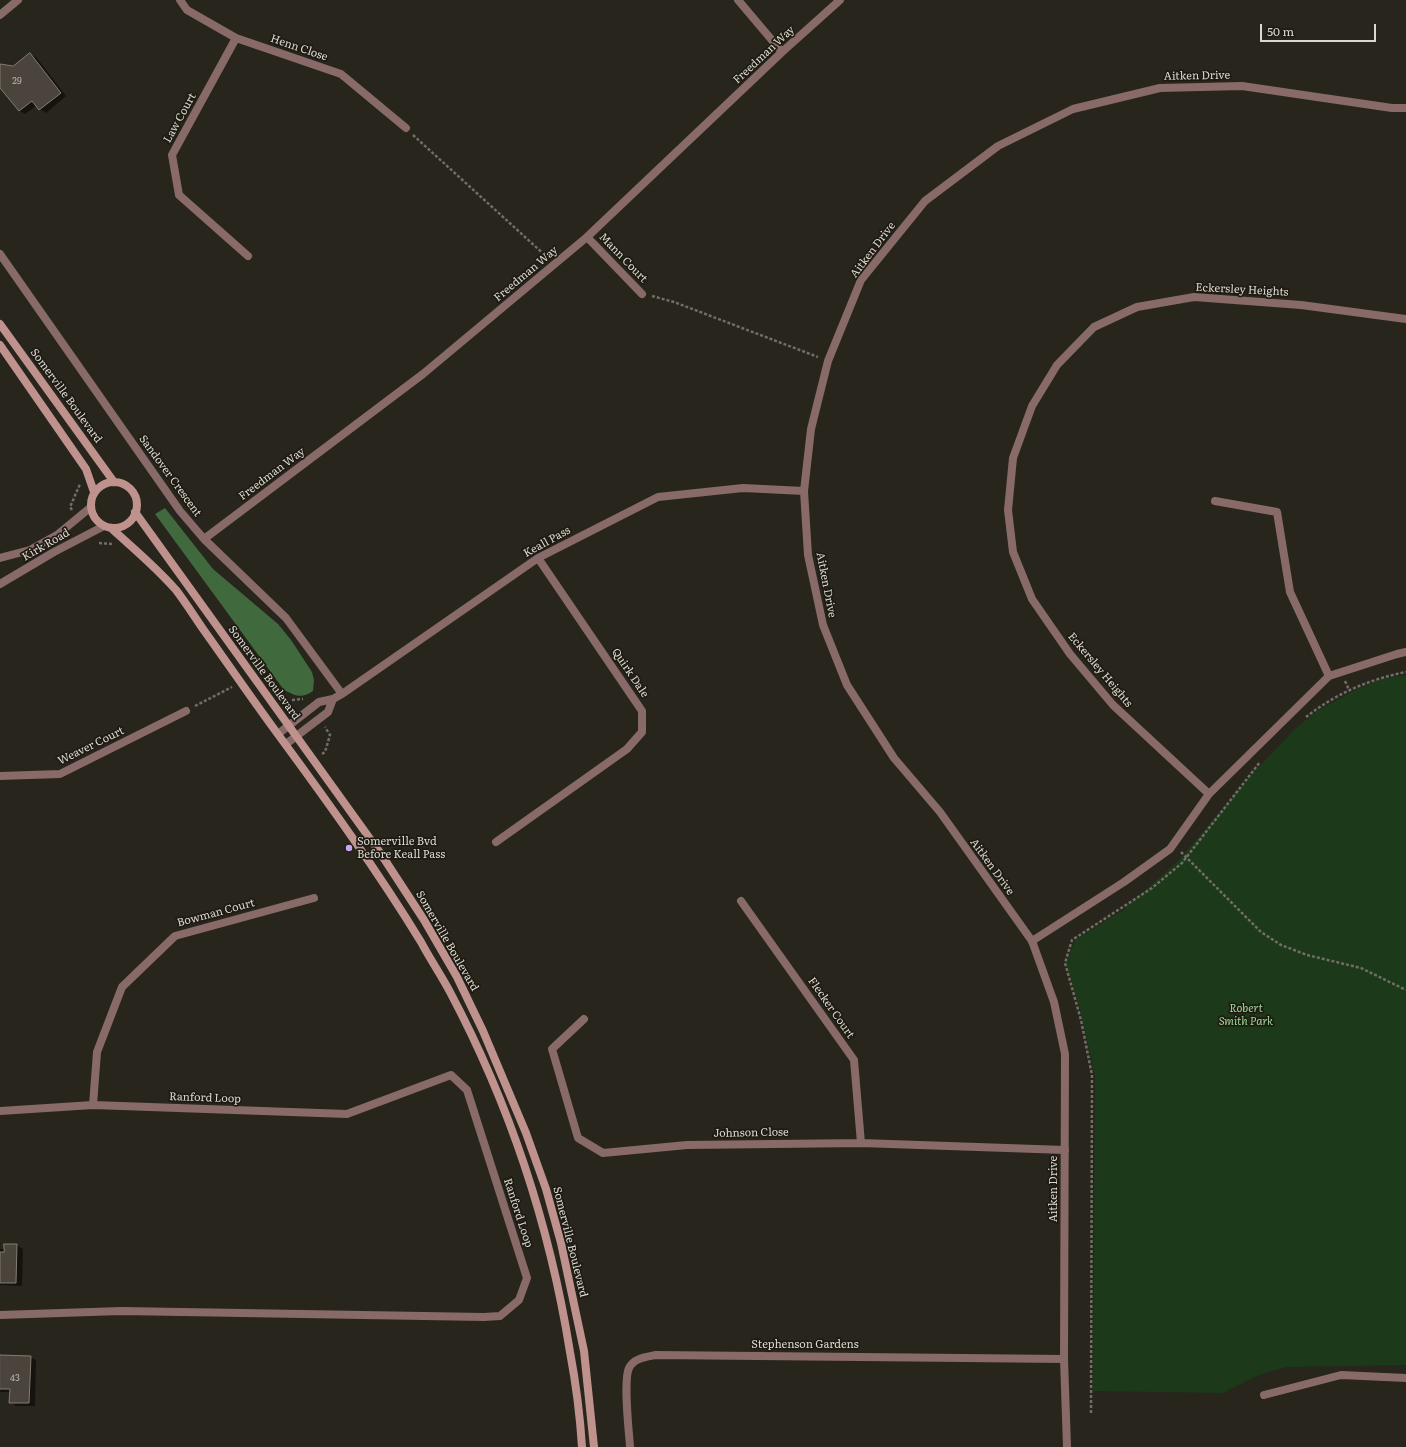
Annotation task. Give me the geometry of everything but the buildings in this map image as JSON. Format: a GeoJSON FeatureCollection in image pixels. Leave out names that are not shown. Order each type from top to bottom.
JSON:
{"type":"FeatureCollection","features":[{"type":"Feature","properties":{"kind":"main road","name":"Somerville Boulevard"},"geometry":{"type":"LineString","coordinates":[[0,324],[114,482]]}},
{"type":"Feature","properties":{"kind":"main road"},"geometry":{"type":"LineString","coordinates":[[0,345],[86,469],[94,492]]}},
{"type":"Feature","properties":{"kind":"main road"},"geometry":{"type":"LineString","coordinates":[[107,483],[121,483],[132,492],[136,498],[137,505],[132,519],[119,528],[107,527],[97,521],[93,515],[91,507],[91,499],[94,492],[99,486],[107,483]]}},
{"type":"Feature","properties":{"kind":"main road","name":"Somerville Boulevard"},"geometry":{"type":"LineString","coordinates":[[135,512],[381,854],[424,920],[457,977],[483,1031],[512,1098],[529,1140],[546,1189],[561,1243],[584,1351],[594,1447]]}},
{"type":"Feature","properties":{"kind":"main road","name":"Somerville Boulevard"},"geometry":{"type":"LineString","coordinates":[[107,527],[156,569],[177,593],[334,811],[393,896],[450,992],[478,1049],[504,1109],[523,1160],[540,1215],[555,1273],[566,1328],[576,1385],[582,1447]]}},
{"type":"Feature","properties":{"kind":"street"},"geometry":{"type":"LineString","coordinates":[[0,15],[18,0]]}},
{"type":"Feature","properties":{"kind":"street","name":"Henn Close"},"geometry":{"type":"LineString","coordinates":[[180,0],[187,10],[236,38],[341,74],[406,128]]}},
{"type":"Feature","properties":{"kind":"street"},"geometry":{"type":"LineString","coordinates":[[738,0],[782,52]]}},
{"type":"Feature","properties":{"kind":"street","name":"Freedman Way"},"geometry":{"type":"LineString","coordinates":[[204,539],[423,374],[587,237],[782,52],[840,0]]}},
{"type":"Feature","properties":{"kind":"street","name":"Law Court"},"geometry":{"type":"LineString","coordinates":[[236,38],[172,156],[179,195],[248,256]]}},
{"type":"Feature","properties":{"kind":"street","name":"Aitken Drive"},"geometry":{"type":"LineString","coordinates":[[1067,1447],[1064,1359],[1064,1054],[1054,1002],[1032,941],[940,812],[894,758],[847,685],[823,625],[808,555],[804,491],[811,429],[828,361],[862,280],[925,201],[998,146],[1073,109],[1160,88],[1242,86],[1392,108],[1406,108]]}},
{"type":"Feature","properties":{"kind":"street","name":"Mann Court"},"geometry":{"type":"LineString","coordinates":[[587,237],[642,294]]}},
{"type":"Feature","properties":{"kind":"street","name":"Sandover Crescent"},"geometry":{"type":"LineString","coordinates":[[0,254],[180,511],[204,539],[286,618],[342,694]]}},
{"type":"Feature","properties":{"kind":"street","name":"Eckersley Heights"},"geometry":{"type":"LineString","coordinates":[[1209,794],[1113,705],[1070,654],[1032,599],[1013,552],[1008,510],[1013,458],[1032,406],[1057,365],[1094,327],[1137,307],[1194,297],[1301,305],[1406,319]]}},
{"type":"Feature","properties":{"kind":"street","name":"Keall Pass"},"geometry":{"type":"LineString","coordinates":[[278,734],[319,702],[333,699],[342,694],[538,558],[658,497],[743,488],[804,491]]}},
{"type":"Feature","properties":{"kind":"street"},"geometry":{"type":"LineString","coordinates":[[1215,501],[1277,512],[1290,592],[1329,676]]}},
{"type":"Feature","properties":{"kind":"street","name":"Kirk Road"},"geometry":{"type":"LineString","coordinates":[[0,558],[30,550],[57,535],[91,507]]}},
{"type":"Feature","properties":{"kind":"street","name":"Kirk Road"},"geometry":{"type":"LineString","coordinates":[[0,584],[54,552],[107,527]]}},
{"type":"Feature","properties":{"kind":"street","name":"Quirk Dale"},"geometry":{"type":"LineString","coordinates":[[496,842],[627,749],[642,732],[642,711],[538,558]]}},
{"type":"Feature","properties":{"kind":"street"},"geometry":{"type":"LineString","coordinates":[[1032,941],[1124,882],[1170,849],[1209,794],[1329,676],[1406,652]]}},
{"type":"Feature","properties":{"kind":"street"},"geometry":{"type":"LineString","coordinates":[[286,744],[328,712],[333,699]]}},
{"type":"Feature","properties":{"kind":"street","name":"Weaver Court"},"geometry":{"type":"LineString","coordinates":[[0,776],[60,774],[186,711]]}},
{"type":"Feature","properties":{"kind":"street","name":"Bowman Court"},"geometry":{"type":"LineString","coordinates":[[93,1105],[97,1052],[122,987],[175,936],[314,898]]}},
{"type":"Feature","properties":{"kind":"street","name":"Flecker Court"},"geometry":{"type":"LineString","coordinates":[[741,901],[854,1060],[861,1143]]}},
{"type":"Feature","properties":{"kind":"street","name":"Johnson Close"},"geometry":{"type":"LineString","coordinates":[[584,1019],[552,1049],[578,1138],[603,1153],[687,1145],[861,1143],[1065,1150]]}},
{"type":"Feature","properties":{"kind":"street","name":"Ranford Loop"},"geometry":{"type":"LineString","coordinates":[[0,1111],[93,1105],[347,1114],[451,1075],[467,1090],[527,1278],[519,1300],[500,1316],[484,1317],[121,1311],[0,1315]]}},
{"type":"Feature","properties":{"kind":"street","name":"Stephenson Gardens"},"geometry":{"type":"LineString","coordinates":[[630,1447],[627,1380],[629,1368],[634,1362],[642,1357],[656,1355],[1064,1359]]}},
{"type":"Feature","properties":{"kind":"street"},"geometry":{"type":"LineString","coordinates":[[1264,1395],[1341,1375],[1406,1378]]}},
{"type":"Feature","properties":{"kind":"path"},"geometry":{"type":"LineString","coordinates":[[406,128],[554,264]]}},
{"type":"Feature","properties":{"kind":"path"},"geometry":{"type":"LineString","coordinates":[[642,294],[674,302],[828,361]]}},
{"type":"Feature","properties":{"kind":"path"},"geometry":{"type":"LineString","coordinates":[[1304,718],[1343,692],[1385,676],[1406,672]]}},
{"type":"Feature","properties":{"kind":"path"},"geometry":{"type":"LineString","coordinates":[[186,711],[232,688]]}},
{"type":"Feature","properties":{"kind":"path"},"geometry":{"type":"LineString","coordinates":[[1091,1413],[1092,1075],[1081,1020],[1064,963],[1072,940],[1152,888],[1182,863],[1262,760]]}},
{"type":"Feature","properties":{"kind":"path"},"geometry":{"type":"LineString","coordinates":[[1174,844],[1261,932],[1280,945],[1307,955],[1361,968],[1406,990]]}},
{"type":"Feature","properties":{"kind":"green space"},"geometry":{"type":"Polygon","coordinates":[[[165,508],[213,569],[278,624],[291,640],[312,672],[314,680],[313,691],[309,694],[298,696],[284,690],[155,514],[165,508]]]}},
{"type":"Feature","properties":{"kind":"green space","name":"Robert Smith Park"},"geometry":{"type":"Polygon","coordinates":[[[1406,675],[1406,1365],[1287,1367],[1261,1374],[1223,1393],[1093,1391],[1095,1076],[1080,1009],[1066,964],[1075,940],[1123,910],[1179,860],[1253,773],[1297,727],[1317,711],[1357,689],[1384,678],[1406,675]]]}},
{"type":"Feature","properties":{"kind":"place","name":"Somerville Bvd Before Keall Pass"},"geometry":{"type":"Point","coordinates":[349,848]}}]}
